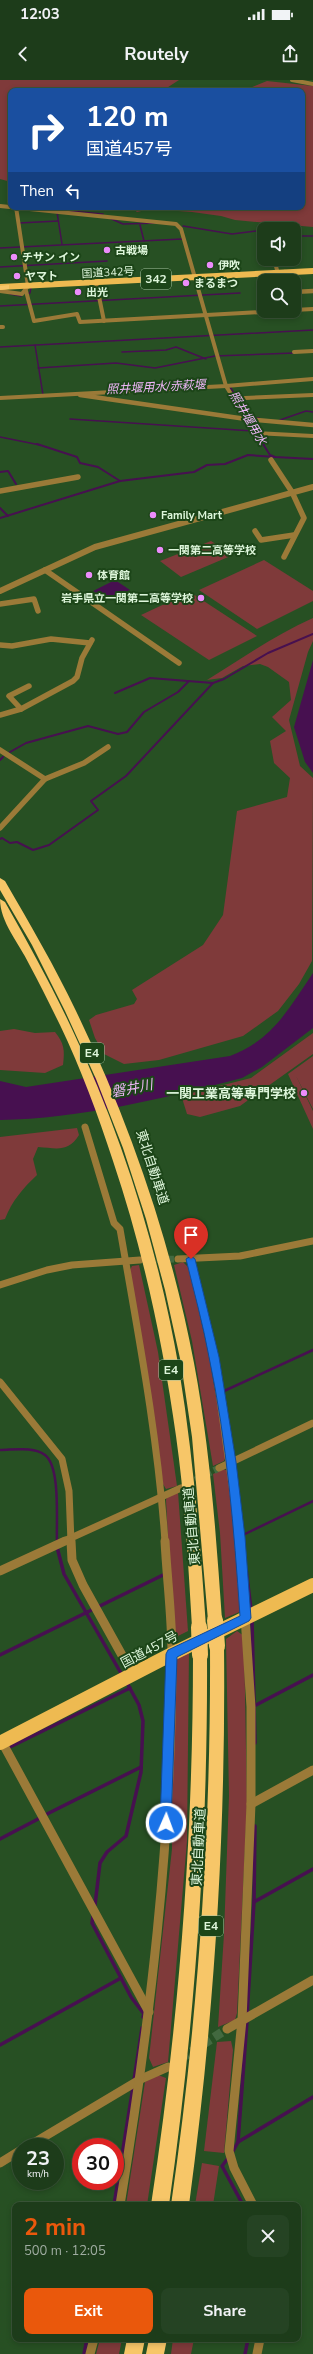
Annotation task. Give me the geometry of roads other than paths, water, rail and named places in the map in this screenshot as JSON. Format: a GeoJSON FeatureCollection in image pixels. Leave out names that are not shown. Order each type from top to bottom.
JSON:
{"type":"FeatureCollection","features":[{"type":"Feature","properties":{"kind":"highway","name":"国道342号"},"geometry":{"type":"LineString","coordinates":[[27,286],[313,268]]}},
{"type":"Feature","properties":{"kind":"highway","name":"国道342号"},"geometry":{"type":"LineString","coordinates":[[1,287],[195,275],[313,271]]}},
{"type":"Feature","properties":{"kind":"highway","name":"東北自動車道"},"geometry":{"type":"LineString","coordinates":[[0,881],[65,998],[89,1046],[118,1117],[149,1211],[183,1346],[198,1435],[208,1522],[217,1646],[219,1748],[207,1986],[192,2128],[180,2202]]}},
{"type":"Feature","properties":{"kind":"highway","name":"東北自動車道"},"geometry":{"type":"LineString","coordinates":[[0,902],[60,1014],[105,1119],[140,1228],[168,1348],[183,1436],[192,1523],[199,1627],[201,1750],[198,1853],[189,1971],[173,2125],[160,2202]]}},
{"type":"Feature","properties":{"kind":"highway","name":"国道457号"},"geometry":{"type":"LineString","coordinates":[[1,1742],[172,1654],[313,1584]]}},
{"type":"Feature","properties":{"kind":"highway"},"geometry":{"type":"LineString","coordinates":[[133,2354],[135,2342]]}},
{"type":"Feature","properties":{"kind":"highway"},"geometry":{"type":"LineString","coordinates":[[155,2354],[157,2342]]}},
{"type":"Feature","properties":{"kind":"street"},"geometry":{"type":"LineString","coordinates":[[292,80],[313,84]]}},
{"type":"Feature","properties":{"kind":"street"},"geometry":{"type":"LineString","coordinates":[[16,210],[27,286],[34,320],[78,314],[80,322],[257,312]]}},
{"type":"Feature","properties":{"kind":"street"},"geometry":{"type":"LineString","coordinates":[[44,210],[176,224],[181,229],[226,386],[255,433],[313,436]]}},
{"type":"Feature","properties":{"kind":"street"},"geometry":{"type":"LineString","coordinates":[[277,266],[278,270]]}},
{"type":"Feature","properties":{"kind":"street"},"geometry":{"type":"LineString","coordinates":[[96,282],[104,321]]}},
{"type":"Feature","properties":{"kind":"street"},"geometry":{"type":"LineString","coordinates":[[301,292],[313,291]]}},
{"type":"Feature","properties":{"kind":"street"},"geometry":{"type":"LineString","coordinates":[[301,310],[313,309]]}},
{"type":"Feature","properties":{"kind":"street"},"geometry":{"type":"LineString","coordinates":[[294,352],[313,351]]}},
{"type":"Feature","properties":{"kind":"street"},"geometry":{"type":"LineString","coordinates":[[0,398],[80,395],[313,379]]}},
{"type":"Feature","properties":{"kind":"street"},"geometry":{"type":"LineString","coordinates":[[251,384],[257,398]]}},
{"type":"Feature","properties":{"kind":"street"},"geometry":{"type":"LineString","coordinates":[[80,395],[246,419],[313,425]]}},
{"type":"Feature","properties":{"kind":"street"},"geometry":{"type":"LineString","coordinates":[[245,398],[313,395]]}},
{"type":"Feature","properties":{"kind":"street"},"geometry":{"type":"LineString","coordinates":[[271,460],[292,492],[304,518],[284,557]]}},
{"type":"Feature","properties":{"kind":"street"},"geometry":{"type":"LineString","coordinates":[[0,491],[78,477]]}},
{"type":"Feature","properties":{"kind":"street"},"geometry":{"type":"LineString","coordinates":[[0,591],[75,555],[114,541],[313,487]]}},
{"type":"Feature","properties":{"kind":"street"},"geometry":{"type":"LineString","coordinates":[[255,531],[261,540],[294,535]]}},
{"type":"Feature","properties":{"kind":"street"},"geometry":{"type":"LineString","coordinates":[[44,570],[179,663]]}},
{"type":"Feature","properties":{"kind":"street"},"geometry":{"type":"LineString","coordinates":[[0,604],[34,599],[38,612]]}},
{"type":"Feature","properties":{"kind":"street"},"geometry":{"type":"LineString","coordinates":[[0,644],[12,646],[51,639],[91,642],[82,658],[77,677],[73,681],[21,709],[0,715]]}},
{"type":"Feature","properties":{"kind":"street"},"geometry":{"type":"LineString","coordinates":[[21,709],[9,696],[29,686]]}},
{"type":"Feature","properties":{"kind":"street"},"geometry":{"type":"LineString","coordinates":[[0,828],[45,779],[84,763],[108,747]]}},
{"type":"Feature","properties":{"kind":"street"},"geometry":{"type":"LineString","coordinates":[[0,750],[45,779]]}},
{"type":"Feature","properties":{"kind":"street"},"geometry":{"type":"LineString","coordinates":[[85,1127],[114,1223],[120,1229],[142,1353],[162,1496],[172,1654],[165,1853],[141,2079],[120,2202]]}},
{"type":"Feature","properties":{"kind":"street"},"geometry":{"type":"LineString","coordinates":[[178,1259],[240,1256],[313,1241]]}},
{"type":"Feature","properties":{"kind":"street"},"geometry":{"type":"LineString","coordinates":[[191,1259],[214,1357],[231,1462],[240,1537],[251,1707],[251,1804],[242,2020],[236,2107],[229,2151],[234,2168],[251,2202]]}},
{"type":"Feature","properties":{"kind":"street"},"geometry":{"type":"LineString","coordinates":[[0,1285],[47,1270],[72,1265],[140,1260]]}},
{"type":"Feature","properties":{"kind":"street"},"geometry":{"type":"LineString","coordinates":[[0,1382],[62,1459],[69,1491],[72,1560],[82,1585],[133,1675]]}},
{"type":"Feature","properties":{"kind":"street"},"geometry":{"type":"LineString","coordinates":[[219,1468],[313,1423]]}},
{"type":"Feature","properties":{"kind":"street"},"geometry":{"type":"LineString","coordinates":[[0,1571],[181,1488]]}},
{"type":"Feature","properties":{"kind":"street"},"geometry":{"type":"LineString","coordinates":[[1,1742],[149,2012]]}},
{"type":"Feature","properties":{"kind":"street"},"geometry":{"type":"LineString","coordinates":[[251,1804],[313,1770]]}},
{"type":"Feature","properties":{"kind":"street"},"geometry":{"type":"LineString","coordinates":[[227,2029],[313,1980]]}},
{"type":"Feature","properties":{"kind":"street"},"geometry":{"type":"LineString","coordinates":[[42,2138],[141,2079],[168,2067]]}},
{"type":"Feature","properties":{"kind":"street"},"geometry":{"type":"LineString","coordinates":[[0,2163],[12,2156]]}},
{"type":"Feature","properties":{"kind":"street"},"geometry":{"type":"LineString","coordinates":[[90,2354],[93,2342]]}},
{"type":"Feature","properties":{"kind":"street"},"geometry":{"type":"LineString","coordinates":[[257,2354],[259,2342]]}},
{"type":"Feature","properties":{"kind":"water"},"geometry":{"type":"Polygon","coordinates":[[[115,580],[130,590],[107,600],[93,591],[115,580]]]}},
{"type":"Feature","properties":{"kind":"water"},"geometry":{"type":"Polygon","coordinates":[[[313,660],[313,773],[305,762],[294,727],[313,660]]]}},
{"type":"Feature","properties":{"kind":"water","name":"磐井川"},"geometry":{"type":"Polygon","coordinates":[[[313,973],[313,1028],[262,1067],[242,1078],[153,1100],[91,1112],[30,1119],[0,1120],[0,1081],[26,1087],[230,1056],[245,1049],[258,1041],[279,1022],[313,973]]]}},
{"type":"Feature","properties":{"kind":"waterway"},"geometry":{"type":"LineString","coordinates":[[59,210],[103,214]]}},
{"type":"Feature","properties":{"kind":"waterway"},"geometry":{"type":"LineString","coordinates":[[57,212],[62,244]]}},
{"type":"Feature","properties":{"kind":"waterway"},"geometry":{"type":"LineString","coordinates":[[107,217],[123,224],[158,223]]}},
{"type":"Feature","properties":{"kind":"waterway"},"geometry":{"type":"LineString","coordinates":[[19,223],[58,221]]}},
{"type":"Feature","properties":{"kind":"waterway"},"geometry":{"type":"LineString","coordinates":[[140,225],[144,241]]}},
{"type":"Feature","properties":{"kind":"waterway"},"geometry":{"type":"LineString","coordinates":[[183,226],[232,234],[257,231]]}},
{"type":"Feature","properties":{"kind":"waterway"},"geometry":{"type":"LineString","coordinates":[[301,236],[313,236]]}},
{"type":"Feature","properties":{"kind":"waterway"},"geometry":{"type":"LineString","coordinates":[[144,241],[182,239]]}},
{"type":"Feature","properties":{"kind":"waterway"},"geometry":{"type":"LineString","coordinates":[[0,248],[144,241]]}},
{"type":"Feature","properties":{"kind":"waterway"},"geometry":{"type":"LineString","coordinates":[[0,267],[107,261]]}},
{"type":"Feature","properties":{"kind":"waterway"},"geometry":{"type":"LineString","coordinates":[[26,294],[30,293],[31,287]]}},
{"type":"Feature","properties":{"kind":"waterway"},"geometry":{"type":"LineString","coordinates":[[0,306],[240,293]]}},
{"type":"Feature","properties":{"kind":"waterway"},"geometry":{"type":"LineString","coordinates":[[10,294],[21,296]]}},
{"type":"Feature","properties":{"kind":"waterway"},"geometry":{"type":"LineString","coordinates":[[35,345],[313,330]]}},
{"type":"Feature","properties":{"kind":"waterway"},"geometry":{"type":"LineString","coordinates":[[0,347],[35,345]]}},
{"type":"Feature","properties":{"kind":"waterway"},"geometry":{"type":"LineString","coordinates":[[35,345],[39,368]]}},
{"type":"Feature","properties":{"kind":"waterway"},"geometry":{"type":"LineString","coordinates":[[122,352],[166,350],[176,347],[204,358]]}},
{"type":"Feature","properties":{"kind":"waterway"},"geometry":{"type":"LineString","coordinates":[[204,358],[215,356],[294,353]]}},
{"type":"Feature","properties":{"kind":"waterway"},"geometry":{"type":"LineString","coordinates":[[39,368],[116,363],[155,368],[204,358]]}},
{"type":"Feature","properties":{"kind":"waterway"},"geometry":{"type":"LineString","coordinates":[[39,368],[43,395]]}},
{"type":"Feature","properties":{"kind":"waterway","name":"照井堰用水"},"geometry":{"type":"LineString","coordinates":[[229,385],[248,417]]}},
{"type":"Feature","properties":{"kind":"waterway"},"geometry":{"type":"LineString","coordinates":[[280,420],[306,411],[313,412]]}},
{"type":"Feature","properties":{"kind":"waterway"},"geometry":{"type":"LineString","coordinates":[[248,417],[259,418]]}},
{"type":"Feature","properties":{"kind":"waterway","name":"照井堰用水"},"geometry":{"type":"LineString","coordinates":[[248,417],[254,427]]}},
{"type":"Feature","properties":{"kind":"waterway"},"geometry":{"type":"LineString","coordinates":[[70,419],[253,431]]}},
{"type":"Feature","properties":{"kind":"waterway","name":"照井堰用水"},"geometry":{"type":"LineString","coordinates":[[257,433],[264,445]]}},
{"type":"Feature","properties":{"kind":"waterway"},"geometry":{"type":"LineString","coordinates":[[0,437],[40,445]]}},
{"type":"Feature","properties":{"kind":"waterway"},"geometry":{"type":"LineString","coordinates":[[37,444],[77,457],[80,463],[98,467],[120,481]]}},
{"type":"Feature","properties":{"kind":"waterway","name":"照井堰用水"},"geometry":{"type":"LineString","coordinates":[[263,444],[270,455],[275,457]]}},
{"type":"Feature","properties":{"kind":"waterway"},"geometry":{"type":"LineString","coordinates":[[120,481],[194,472],[207,465],[225,464],[248,455],[275,457]]}},
{"type":"Feature","properties":{"kind":"waterway","name":"照井堰用水"},"geometry":{"type":"LineString","coordinates":[[275,457],[313,459]]}},
{"type":"Feature","properties":{"kind":"waterway"},"geometry":{"type":"LineString","coordinates":[[0,472],[8,471],[16,484]]}},
{"type":"Feature","properties":{"kind":"waterway"},"geometry":{"type":"LineString","coordinates":[[8,516],[120,481]]}},
{"type":"Feature","properties":{"kind":"waterway"},"geometry":{"type":"LineString","coordinates":[[0,508],[8,516]]}},
{"type":"Feature","properties":{"kind":"waterway"},"geometry":{"type":"LineString","coordinates":[[0,518],[8,516]]}},
{"type":"Feature","properties":{"kind":"waterway"},"geometry":{"type":"LineString","coordinates":[[213,683],[224,679],[268,653],[313,634]]}},
{"type":"Feature","properties":{"kind":"waterway"},"geometry":{"type":"LineString","coordinates":[[115,693],[150,678],[189,681]]}},
{"type":"Feature","properties":{"kind":"waterway"},"geometry":{"type":"LineString","coordinates":[[10,752],[26,743],[88,726],[118,734],[127,732],[144,712],[178,692],[189,681]]}},
{"type":"Feature","properties":{"kind":"waterway"},"geometry":{"type":"LineString","coordinates":[[189,681],[213,683]]}},
{"type":"Feature","properties":{"kind":"waterway"},"geometry":{"type":"LineString","coordinates":[[0,839],[2,838],[10,843],[17,842],[33,850],[49,845],[98,810],[91,801],[126,776],[213,683]]}},
{"type":"Feature","properties":{"kind":"waterway"},"geometry":{"type":"LineString","coordinates":[[0,760],[3,757]]}},
{"type":"Feature","properties":{"kind":"waterway"},"geometry":{"type":"LineString","coordinates":[[224,1391],[313,1350]]}},
{"type":"Feature","properties":{"kind":"waterway"},"geometry":{"type":"LineString","coordinates":[[0,1450],[35,1450],[45,1455],[50,1461],[56,1483],[57,1542]]}},
{"type":"Feature","properties":{"kind":"waterway"},"geometry":{"type":"LineString","coordinates":[[243,1540],[243,1535],[313,1501]]}},
{"type":"Feature","properties":{"kind":"waterway"},"geometry":{"type":"LineString","coordinates":[[57,1547],[64,1574],[86,1613]]}},
{"type":"Feature","properties":{"kind":"waterway"},"geometry":{"type":"LineString","coordinates":[[246,1569],[251,1609]]}},
{"type":"Feature","properties":{"kind":"waterway"},"geometry":{"type":"LineString","coordinates":[[86,1613],[163,1575]]}},
{"type":"Feature","properties":{"kind":"waterway"},"geometry":{"type":"LineString","coordinates":[[0,1655],[86,1613]]}},
{"type":"Feature","properties":{"kind":"waterway"},"geometry":{"type":"LineString","coordinates":[[86,1613],[122,1675]]}},
{"type":"Feature","properties":{"kind":"waterway"},"geometry":{"type":"LineString","coordinates":[[252,1620],[255,1743]]}},
{"type":"Feature","properties":{"kind":"waterway"},"geometry":{"type":"LineString","coordinates":[[256,1705],[313,1675]]}},
{"type":"Feature","properties":{"kind":"waterway"},"geometry":{"type":"LineString","coordinates":[[127,1683],[130,1688]]}},
{"type":"Feature","properties":{"kind":"waterway"},"geometry":{"type":"LineString","coordinates":[[8,1748],[130,1688]]}},
{"type":"Feature","properties":{"kind":"waterway"},"geometry":{"type":"LineString","coordinates":[[95,1905],[100,1863],[107,1852],[126,1836],[141,1772],[143,1721],[139,1705],[130,1688]]}},
{"type":"Feature","properties":{"kind":"waterway"},"geometry":{"type":"LineString","coordinates":[[45,1815],[141,1767]]}},
{"type":"Feature","properties":{"kind":"waterway"},"geometry":{"type":"LineString","coordinates":[[0,1839],[40,1818]]}},
{"type":"Feature","properties":{"kind":"waterway"},"geometry":{"type":"LineString","coordinates":[[254,1902],[255,1826]]}},
{"type":"Feature","properties":{"kind":"waterway"},"geometry":{"type":"LineString","coordinates":[[254,1902],[313,1869]]}},
{"type":"Feature","properties":{"kind":"waterway"},"geometry":{"type":"LineString","coordinates":[[247,2016],[254,1902]]}},
{"type":"Feature","properties":{"kind":"waterway"},"geometry":{"type":"LineString","coordinates":[[93,1916],[92,1923],[121,1978]]}},
{"type":"Feature","properties":{"kind":"waterway"},"geometry":{"type":"LineString","coordinates":[[0,2045],[121,1978]]}},
{"type":"Feature","properties":{"kind":"waterway"},"geometry":{"type":"LineString","coordinates":[[121,1978],[131,1997],[144,2014],[143,2017]]}},
{"type":"Feature","properties":{"kind":"waterway"},"geometry":{"type":"LineString","coordinates":[[238,2142],[247,2021]]}},
{"type":"Feature","properties":{"kind":"waterway"},"geometry":{"type":"LineString","coordinates":[[134,2080],[142,2028]]}},
{"type":"Feature","properties":{"kind":"waterway"},"geometry":{"type":"LineString","coordinates":[[114,2202],[133,2087]]}},
{"type":"Feature","properties":{"kind":"waterway"},"geometry":{"type":"LineString","coordinates":[[238,2142],[313,2097]]}},
{"type":"Feature","properties":{"kind":"waterway"},"geometry":{"type":"LineString","coordinates":[[233,2151],[238,2142]]}},
{"type":"Feature","properties":{"kind":"waterway"},"geometry":{"type":"LineString","coordinates":[[229,2157],[222,2166],[241,2202]]}},
{"type":"Feature","properties":{"kind":"waterway"},"geometry":{"type":"LineString","coordinates":[[84,2354],[86,2342]]}},
{"type":"Feature","properties":{"kind":"waterway"},"geometry":{"type":"LineString","coordinates":[[245,2354],[247,2342]]}},
{"type":"Feature","properties":{"kind":"tunnel"},"geometry":{"type":"LineString","coordinates":[[146,1260],[178,1259]]}},
{"type":"Feature","properties":{"kind":"tunnel"},"geometry":{"type":"LineString","coordinates":[[186,1485],[219,1468]]}},
{"type":"Feature","properties":{"kind":"tunnel"},"geometry":{"type":"LineString","coordinates":[[180,2059],[227,2029]]}},
{"type":"Feature","properties":{"kind":"place","name":"古戦場"},"geometry":{"type":"Point","coordinates":[107,250]}},
{"type":"Feature","properties":{"kind":"place","name":"チサン イン"},"geometry":{"type":"Point","coordinates":[14,257]}},
{"type":"Feature","properties":{"kind":"place","name":"伊吹"},"geometry":{"type":"Point","coordinates":[210,265]}},
{"type":"Feature","properties":{"kind":"place","name":"ヤマト"},"geometry":{"type":"Point","coordinates":[17,276]}},
{"type":"Feature","properties":{"kind":"place","name":"まるまつ"},"geometry":{"type":"Point","coordinates":[186,283]}},
{"type":"Feature","properties":{"kind":"place","name":"出光"},"geometry":{"type":"Point","coordinates":[78,292]}},
{"type":"Feature","properties":{"kind":"place","name":"Family Mart"},"geometry":{"type":"Point","coordinates":[153,515]}},
{"type":"Feature","properties":{"kind":"place","name":"一関第二高等学校"},"geometry":{"type":"Point","coordinates":[160,550]}},
{"type":"Feature","properties":{"kind":"place","name":"体育館"},"geometry":{"type":"Point","coordinates":[89,575]}},
{"type":"Feature","properties":{"kind":"place","name":"岩手県立一関第二高等学校"},"geometry":{"type":"Point","coordinates":[201,598]}},
{"type":"Feature","properties":{"kind":"place","name":"一関工業高等専門学校"},"geometry":{"type":"Point","coordinates":[304,1093]}},
{"type":"Feature","properties":{"kind":"water label","name":"照井堰用水/赤萩堰"},"geometry":{"type":"Point","coordinates":[156,387]}}]}
